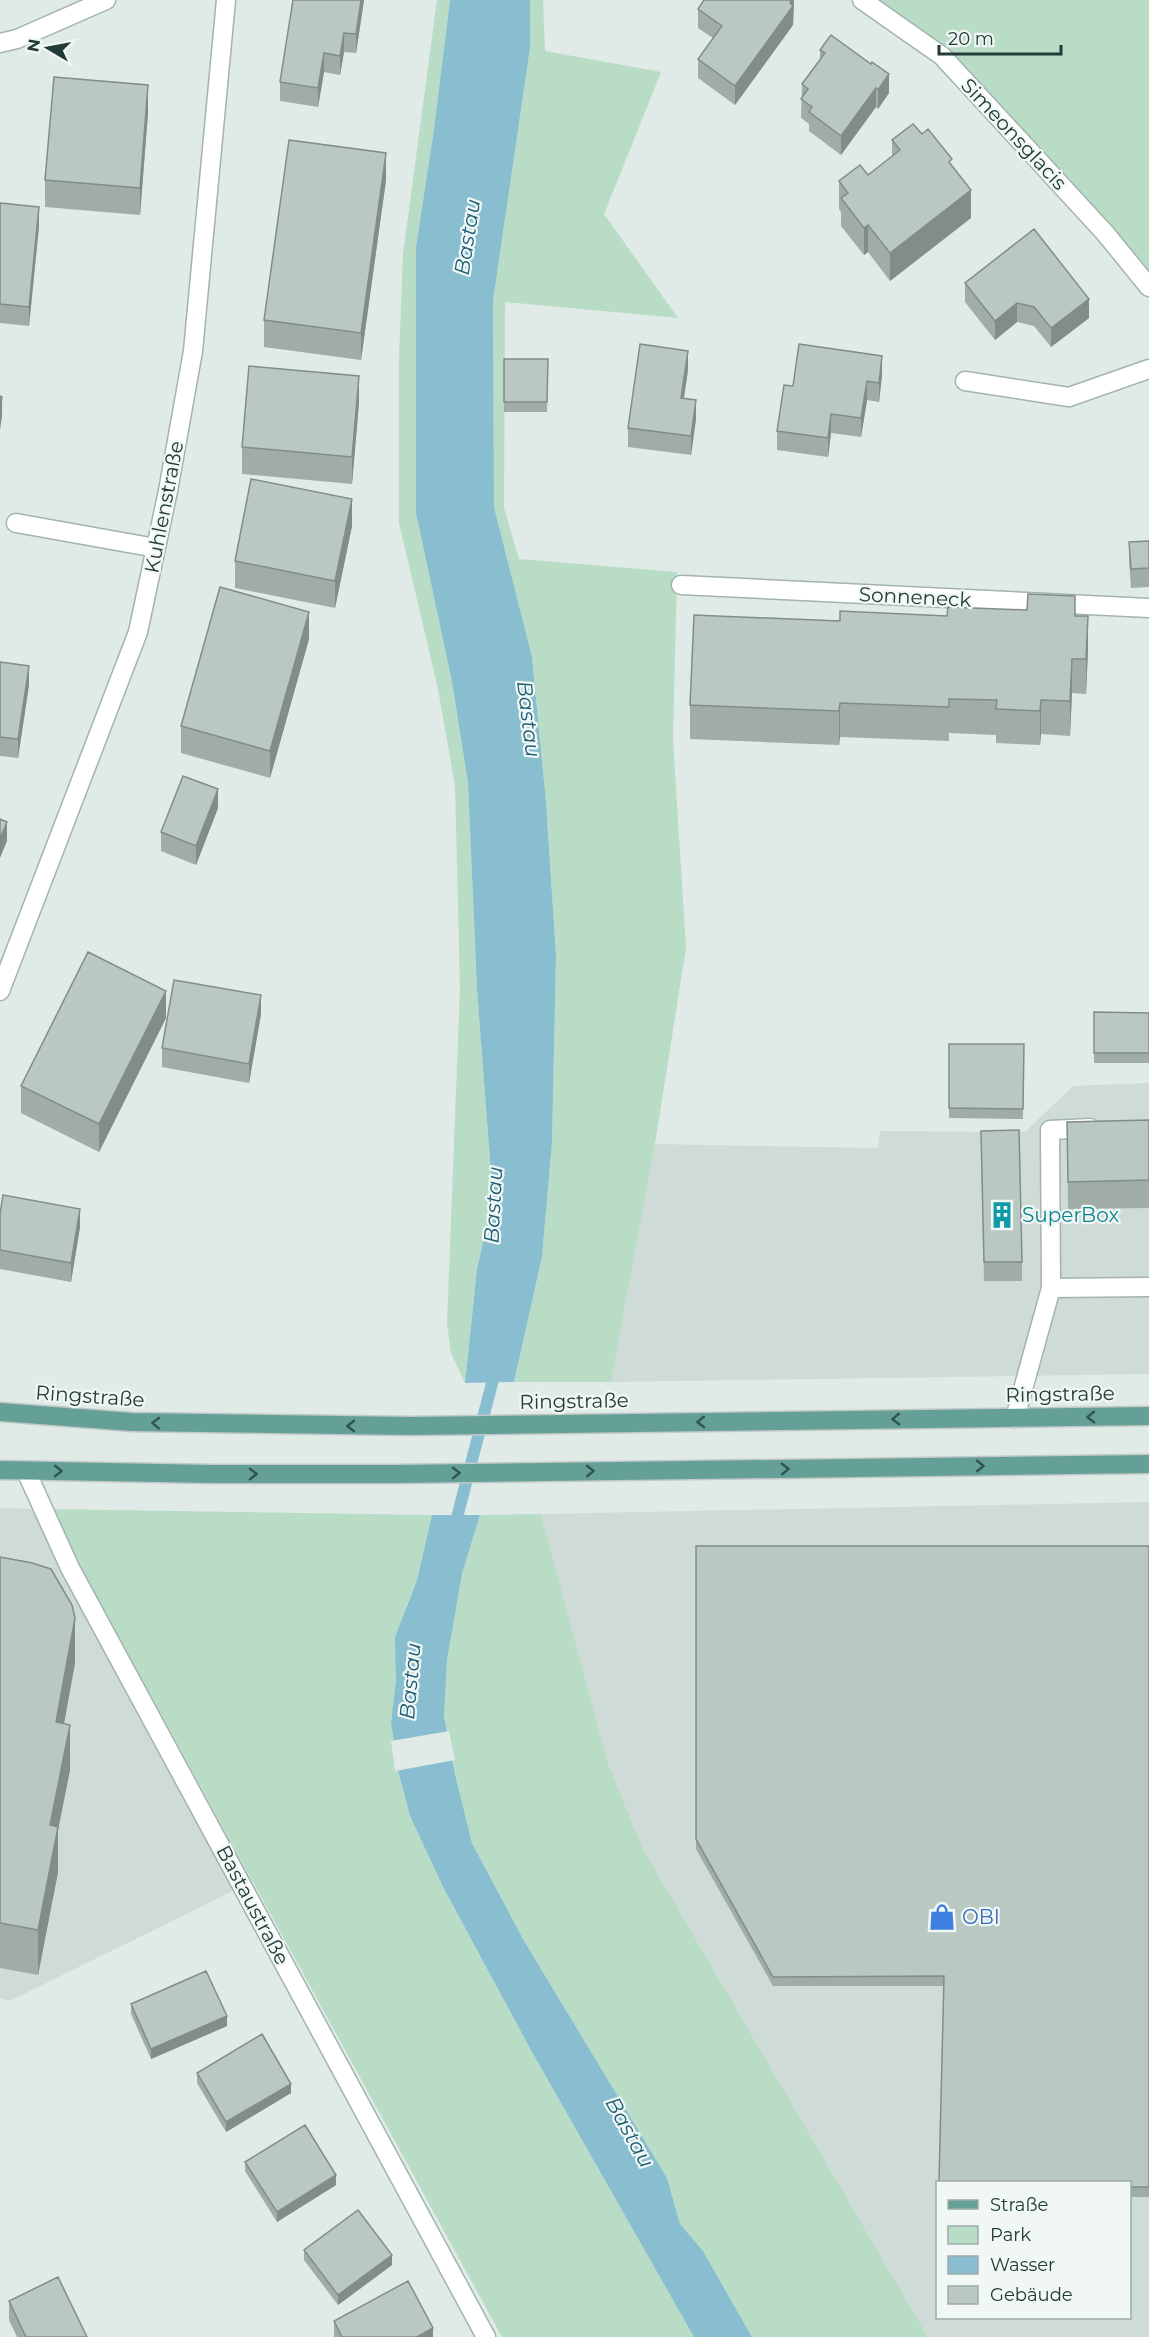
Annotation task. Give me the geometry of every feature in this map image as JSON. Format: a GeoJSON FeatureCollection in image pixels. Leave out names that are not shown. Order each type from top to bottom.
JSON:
{"type":"FeatureCollection","features":[{"type":"Feature","properties":{"kind":"main road","name":"Ringstraße"},"geometry":{"type":"LineString","coordinates":[[0,1412],[132,1422],[410,1426],[1149,1416]]}},
{"type":"Feature","properties":{"kind":"main road"},"geometry":{"type":"LineString","coordinates":[[0,1470],[212,1474],[397,1474],[1149,1464]]}},
{"type":"Feature","properties":{"kind":"street"},"geometry":{"type":"LineString","coordinates":[[0,43],[17,39],[106,0]]}},
{"type":"Feature","properties":{"kind":"street","name":"Kuhlenstraße"},"geometry":{"type":"LineString","coordinates":[[0,991],[138,632],[193,351],[226,0]]}},
{"type":"Feature","properties":{"kind":"street","name":"Simeonsglacis"},"geometry":{"type":"LineString","coordinates":[[862,0],[942,56],[1105,232],[1149,286]]}},
{"type":"Feature","properties":{"kind":"street"},"geometry":{"type":"LineString","coordinates":[[964,381],[1068,397],[1149,369]]}},
{"type":"Feature","properties":{"kind":"street"},"geometry":{"type":"LineString","coordinates":[[16,523],[156,548]]}},
{"type":"Feature","properties":{"kind":"street","name":"Sonneneck"},"geometry":{"type":"LineString","coordinates":[[681,585],[1149,609]]}},
{"type":"Feature","properties":{"kind":"street"},"geometry":{"type":"LineString","coordinates":[[1015,1418],[1051,1288],[1050,1130],[1105,1127]]}},
{"type":"Feature","properties":{"kind":"street"},"geometry":{"type":"LineString","coordinates":[[1051,1288],[1149,1287]]}},
{"type":"Feature","properties":{"kind":"street","name":"Bastaustraße"},"geometry":{"type":"LineString","coordinates":[[26,1471],[70,1568],[486,2337]]}},
{"type":"Feature","properties":{"kind":"shaded area"},"geometry":{"type":"Polygon","coordinates":[[[1149,1083],[1149,1374],[611,1382],[655,1144],[878,1148],[880,1131],[1025,1132],[1073,1086],[1149,1083]]]}},
{"type":"Feature","properties":{"kind":"shaded area","name":"OBI"},"geometry":{"type":"Polygon","coordinates":[[[1149,1502],[1149,2337],[928,2337],[642,1847],[608,1763],[541,1514],[1149,1502]]]}},
{"type":"Feature","properties":{"kind":"shaded area"},"geometry":{"type":"Polygon","coordinates":[[[0,1508],[49,1509],[253,1881],[10,2001],[0,1998],[0,1508]]]}},
{"type":"Feature","properties":{"kind":"green space"},"geometry":{"type":"Polygon","coordinates":[[[437,0],[450,0],[416,247],[416,513],[452,682],[468,783],[477,989],[493,1199],[477,1269],[465,1383],[451,1353],[447,1324],[460,988],[455,786],[438,689],[399,523],[399,358],[403,254],[437,0]]]}},
{"type":"Feature","properties":{"kind":"green space"},"geometry":{"type":"Polygon","coordinates":[[[530,0],[543,0],[545,51],[661,72],[604,214],[678,318],[505,302],[504,508],[519,559],[677,572],[673,740],[686,948],[655,1144],[611,1382],[514,1382],[542,1257],[552,1142],[556,956],[546,802],[532,657],[494,507],[493,301],[530,48],[530,0]]]}},
{"type":"Feature","properties":{"kind":"green space"},"geometry":{"type":"Polygon","coordinates":[[[855,0],[1149,0],[1149,288],[942,56],[855,0]]]}},
{"type":"Feature","properties":{"kind":"green space"},"geometry":{"type":"Polygon","coordinates":[[[49,1509],[432,1515],[417,1580],[406,1607],[391,1723],[399,1774],[410,1816],[443,1887],[532,2052],[694,2337],[502,2337],[49,1509]]]}},
{"type":"Feature","properties":{"kind":"green space"},"geometry":{"type":"Polygon","coordinates":[[[541,1514],[608,1763],[642,1847],[928,2337],[752,2337],[703,2251],[680,2224],[667,2178],[523,1939],[472,1843],[444,1716],[447,1660],[462,1574],[480,1515],[541,1514]]]}},
{"type":"Feature","properties":{"kind":"water"},"geometry":{"type":"Polygon","coordinates":[[[450,0],[530,0],[530,48],[493,301],[494,507],[532,657],[546,802],[556,956],[552,1142],[542,1257],[514,1382],[465,1383],[477,1269],[493,1199],[477,989],[468,783],[452,682],[416,513],[416,247],[450,0]]]}},
{"type":"Feature","properties":{"kind":"water"},"geometry":{"type":"Polygon","coordinates":[[[432,1515],[480,1515],[462,1574],[447,1660],[444,1716],[472,1843],[523,1939],[667,2178],[680,2224],[703,2251],[752,2337],[694,2337],[532,2052],[443,1887],[410,1816],[399,1774],[391,1723],[396,1681],[395,1637],[417,1580],[432,1515]]]}},
{"type":"Feature","properties":{"kind":"pier"},"geometry":{"type":"Polygon","coordinates":[[[449,1731],[455,1760],[395,1771],[391,1741],[449,1731]]]}},
{"type":"Feature","properties":{"kind":"building"},"geometry":{"type":"Polygon","coordinates":[[[293,0],[361,0],[356,34],[344,33],[340,56],[324,53],[318,88],[280,82],[293,0]]]}},
{"type":"Feature","properties":{"kind":"building"},"geometry":{"type":"Polygon","coordinates":[[[704,0],[792,0],[790,3],[793,6],[735,86],[698,59],[722,26],[698,9],[704,0]]]}},
{"type":"Feature","properties":{"kind":"building"},"geometry":{"type":"Polygon","coordinates":[[[831,35],[889,74],[841,136],[809,112],[812,107],[801,99],[808,89],[802,84],[825,53],[820,50],[831,35]]]}},
{"type":"Feature","properties":{"kind":"building"},"geometry":{"type":"Polygon","coordinates":[[[54,77],[148,85],[140,188],[45,180],[54,77]]]}},
{"type":"Feature","properties":{"kind":"building"},"geometry":{"type":"Polygon","coordinates":[[[913,124],[922,134],[928,129],[952,159],[949,162],[971,190],[890,253],[868,225],[864,228],[841,198],[848,193],[839,181],[860,165],[868,175],[900,150],[892,140],[913,124]]]}},
{"type":"Feature","properties":{"kind":"building"},"geometry":{"type":"Polygon","coordinates":[[[289,140],[386,153],[361,333],[264,320],[289,140]]]}},
{"type":"Feature","properties":{"kind":"building"},"geometry":{"type":"Polygon","coordinates":[[[0,203],[39,207],[29,307],[0,304],[0,203]]]}},
{"type":"Feature","properties":{"kind":"building"},"geometry":{"type":"Polygon","coordinates":[[[1034,229],[1089,299],[1051,328],[1034,307],[1017,303],[995,321],[965,283],[1034,229]]]}},
{"type":"Feature","properties":{"kind":"building"},"geometry":{"type":"Polygon","coordinates":[[[640,344],[688,351],[681,398],[696,400],[691,436],[628,428],[640,344]]]}},
{"type":"Feature","properties":{"kind":"building"},"geometry":{"type":"Polygon","coordinates":[[[799,344],[882,356],[879,383],[867,381],[861,418],[831,414],[828,438],[777,431],[784,385],[793,386],[799,344]]]}},
{"type":"Feature","properties":{"kind":"building"},"geometry":{"type":"Polygon","coordinates":[[[504,359],[548,359],[547,402],[504,402],[504,359]]]}},
{"type":"Feature","properties":{"kind":"building"},"geometry":{"type":"Polygon","coordinates":[[[249,366],[359,376],[352,457],[242,447],[249,366]]]}},
{"type":"Feature","properties":{"kind":"building"},"geometry":{"type":"Polygon","coordinates":[[[251,479],[352,499],[335,581],[235,561],[251,479]]]}},
{"type":"Feature","properties":{"kind":"building"},"geometry":{"type":"Polygon","coordinates":[[[1149,541],[1149,568],[1131,569],[1129,542],[1149,541]]]}},
{"type":"Feature","properties":{"kind":"building"},"geometry":{"type":"Polygon","coordinates":[[[220,587],[309,612],[270,751],[181,726],[220,587]]]}},
{"type":"Feature","properties":{"kind":"building"},"geometry":{"type":"Polygon","coordinates":[[[1028,594],[1075,596],[1075,616],[1088,616],[1086,659],[1072,659],[1070,701],[1041,700],[1040,711],[996,709],[997,700],[949,699],[949,707],[840,703],[839,711],[690,705],[694,615],[840,621],[840,611],[947,616],[948,607],[1027,610],[1028,594]]]}},
{"type":"Feature","properties":{"kind":"building"},"geometry":{"type":"Polygon","coordinates":[[[0,662],[29,666],[18,739],[0,737],[0,662]]]}},
{"type":"Feature","properties":{"kind":"building"},"geometry":{"type":"Polygon","coordinates":[[[183,776],[218,789],[196,846],[161,832],[183,776]]]}},
{"type":"Feature","properties":{"kind":"building"},"geometry":{"type":"Polygon","coordinates":[[[0,819],[7,822],[0,839],[0,819]]]}},
{"type":"Feature","properties":{"kind":"building"},"geometry":{"type":"Polygon","coordinates":[[[88,952],[166,991],[99,1124],[21,1086],[88,952]]]}},
{"type":"Feature","properties":{"kind":"building"},"geometry":{"type":"Polygon","coordinates":[[[174,980],[261,995],[249,1064],[162,1048],[174,980]]]}},
{"type":"Feature","properties":{"kind":"building"},"geometry":{"type":"Polygon","coordinates":[[[1094,1012],[1149,1013],[1149,1053],[1094,1053],[1094,1012]]]}},
{"type":"Feature","properties":{"kind":"building"},"geometry":{"type":"Polygon","coordinates":[[[949,1044],[1024,1044],[1023,1109],[949,1108],[949,1044]]]}},
{"type":"Feature","properties":{"kind":"building"},"geometry":{"type":"Polygon","coordinates":[[[1149,1120],[1149,1180],[1068,1182],[1067,1122],[1149,1120]]]}},
{"type":"Feature","properties":{"kind":"building","name":"SuperBox"},"geometry":{"type":"Polygon","coordinates":[[[1019,1130],[1022,1262],[984,1262],[981,1131],[1019,1130]]]}},
{"type":"Feature","properties":{"kind":"building"},"geometry":{"type":"Polygon","coordinates":[[[3,1195],[80,1209],[71,1263],[0,1250],[0,1214],[3,1195]]]}},
{"type":"Feature","properties":{"kind":"building","name":"OBI"},"geometry":{"type":"Polygon","coordinates":[[[696,1546],[1149,1546],[1149,2187],[1131,2187],[1131,2181],[939,2181],[944,1976],[773,1977],[696,1839],[696,1546]]]}},
{"type":"Feature","properties":{"kind":"building"},"geometry":{"type":"Polygon","coordinates":[[[0,1557],[51,1569],[72,1605],[75,1618],[56,1722],[70,1725],[50,1825],[58,1827],[38,1930],[0,1923],[0,1557]]]}},
{"type":"Feature","properties":{"kind":"building"},"geometry":{"type":"Polygon","coordinates":[[[206,1971],[227,2016],[151,2049],[131,2004],[206,1971]]]}},
{"type":"Feature","properties":{"kind":"building"},"geometry":{"type":"Polygon","coordinates":[[[262,2034],[291,2084],[226,2122],[197,2073],[262,2034]]]}},
{"type":"Feature","properties":{"kind":"building"},"geometry":{"type":"Polygon","coordinates":[[[305,2125],[336,2175],[277,2212],[245,2162],[305,2125]]]}},
{"type":"Feature","properties":{"kind":"building"},"geometry":{"type":"Polygon","coordinates":[[[358,2210],[392,2255],[338,2295],[304,2250],[358,2210]]]}},
{"type":"Feature","properties":{"kind":"building"},"geometry":{"type":"Polygon","coordinates":[[[58,2277],[87,2337],[26,2337],[9,2301],[58,2277]]]}},
{"type":"Feature","properties":{"kind":"building"},"geometry":{"type":"Polygon","coordinates":[[[408,2281],[433,2328],[417,2337],[342,2337],[334,2321],[408,2281]]]}},
{"type":"Feature","properties":{"kind":"waterway","name":"Bastau"},"geometry":{"type":"LineString","coordinates":[[454,1529],[496,1368]]}},
{"type":"Feature","properties":{"kind":"place","name":"SuperBox"},"geometry":{"type":"Point","coordinates":[1002,1215]}},
{"type":"Feature","properties":{"kind":"place","name":"OBI"},"geometry":{"type":"Point","coordinates":[942,1917]}}]}
